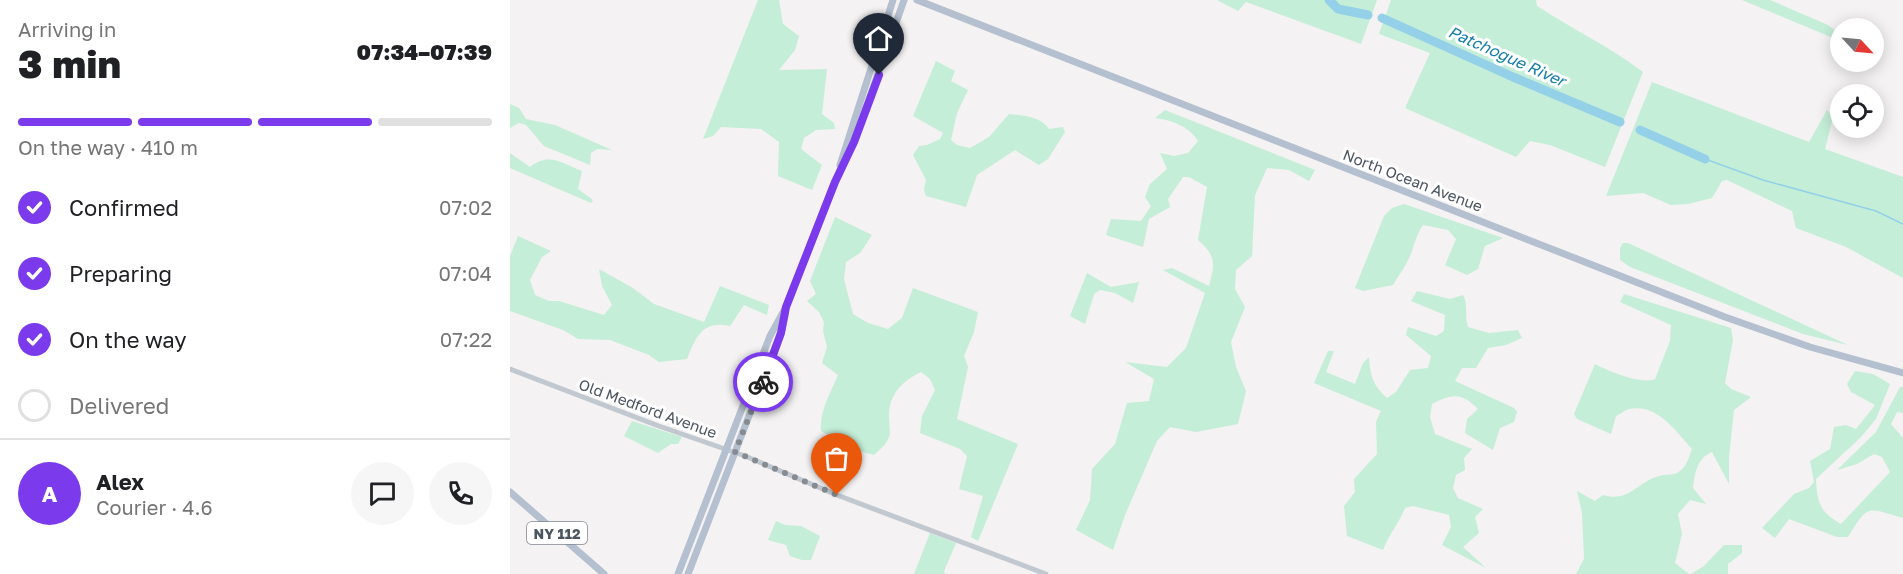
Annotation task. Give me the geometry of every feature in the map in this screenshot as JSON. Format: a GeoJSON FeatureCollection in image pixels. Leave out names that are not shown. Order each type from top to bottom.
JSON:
{"type":"FeatureCollection","features":[{"type":"Feature","properties":{"kind":"main road"},"geometry":{"type":"LineString","coordinates":[[835,182],[893,0]]}},
{"type":"Feature","properties":{"kind":"main road"},"geometry":{"type":"LineString","coordinates":[[678,574],[771,336],[786,307],[835,182],[872,97],[904,0]]}},
{"type":"Feature","properties":{"kind":"main road","name":"North Ocean Avenue"},"geometry":{"type":"LineString","coordinates":[[917,0],[1725,317],[1822,351],[1903,373]]}},
{"type":"Feature","properties":{"kind":"main road"},"geometry":{"type":"LineString","coordinates":[[688,574],[781,333],[786,307]]}},
{"type":"Feature","properties":{"kind":"main road","name":"NY 112"},"geometry":{"type":"LineString","coordinates":[[510,492],[604,574]]}},
{"type":"Feature","properties":{"kind":"street","name":"Old Medford Avenue"},"geometry":{"type":"LineString","coordinates":[[510,369],[656,425],[735,452],[837,495],[1046,574]]}},
{"type":"Feature","properties":{"kind":"green space"},"geometry":{"type":"Polygon","coordinates":[[[758,0],[779,0],[783,24],[799,36],[795,50],[779,70],[827,69],[822,114],[834,123],[835,129],[816,130],[804,138],[801,149],[822,165],[812,190],[778,176],[779,142],[761,129],[721,127],[713,136],[703,139],[758,0]]]}},
{"type":"Feature","properties":{"kind":"green space"},"geometry":{"type":"Polygon","coordinates":[[[1217,0],[1377,0],[1361,44],[1246,2],[1238,11],[1217,0]]]}},
{"type":"Feature","properties":{"kind":"green space"},"geometry":{"type":"Polygon","coordinates":[[[1391,0],[1536,0],[1537,6],[1643,72],[1605,167],[1550,145],[1530,141],[1516,157],[1405,108],[1430,53],[1379,34],[1391,0]]]}},
{"type":"Feature","properties":{"kind":"green space"},"geometry":{"type":"Polygon","coordinates":[[[1742,0],[1770,0],[1828,25],[1830,37],[1742,0]]]}},
{"type":"Feature","properties":{"kind":"green space"},"geometry":{"type":"Polygon","coordinates":[[[936,61],[955,71],[951,81],[968,90],[957,113],[951,140],[957,145],[970,148],[989,137],[1009,114],[1036,119],[1049,129],[1063,127],[1065,132],[1048,159],[1039,165],[1015,150],[977,175],[966,207],[926,196],[924,190],[926,180],[913,155],[919,146],[940,139],[943,133],[913,116],[936,61]]]}},
{"type":"Feature","properties":{"kind":"green space"},"geometry":{"type":"Polygon","coordinates":[[[1652,82],[1809,142],[1827,110],[1830,114],[1830,129],[1825,149],[1903,177],[1903,278],[1846,247],[1796,228],[1792,211],[1727,180],[1722,181],[1712,198],[1688,204],[1671,205],[1643,193],[1606,196],[1652,82]]]}},
{"type":"Feature","properties":{"kind":"green space"},"geometry":{"type":"Polygon","coordinates":[[[510,104],[519,108],[526,119],[555,125],[612,150],[597,149],[591,153],[590,165],[544,146],[526,125],[519,123],[510,128],[510,104]]]}},
{"type":"Feature","properties":{"kind":"green space"},"geometry":{"type":"Polygon","coordinates":[[[1165,110],[1315,170],[1309,181],[1289,170],[1267,168],[1255,195],[1252,256],[1236,270],[1235,289],[1245,307],[1231,342],[1236,367],[1246,391],[1238,424],[1196,432],[1170,427],[1157,441],[1125,515],[1113,550],[1076,530],[1090,500],[1092,469],[1115,444],[1127,403],[1149,401],[1154,379],[1125,362],[1167,367],[1186,348],[1205,293],[1163,270],[1172,268],[1209,286],[1213,266],[1211,255],[1198,240],[1207,187],[1189,177],[1183,177],[1168,199],[1170,207],[1149,219],[1143,247],[1106,235],[1111,219],[1141,221],[1151,206],[1145,197],[1150,184],[1167,169],[1160,153],[1174,156],[1188,153],[1198,141],[1190,131],[1179,125],[1155,118],[1165,110]]]}},
{"type":"Feature","properties":{"kind":"green space"},"geometry":{"type":"Polygon","coordinates":[[[510,153],[530,167],[543,160],[555,160],[582,171],[578,189],[593,200],[591,203],[510,168],[510,153]]]}},
{"type":"Feature","properties":{"kind":"green space"},"geometry":{"type":"Polygon","coordinates":[[[1404,204],[1503,238],[1485,246],[1478,269],[1467,275],[1445,265],[1456,239],[1448,230],[1423,225],[1409,259],[1393,285],[1363,291],[1355,288],[1384,216],[1392,208],[1404,204]]]}},
{"type":"Feature","properties":{"kind":"green space"},"geometry":{"type":"Polygon","coordinates":[[[835,217],[872,235],[860,253],[846,262],[844,279],[853,314],[868,323],[888,329],[902,318],[913,288],[978,312],[974,332],[964,356],[968,367],[957,419],[1018,444],[978,541],[971,537],[983,496],[959,489],[967,456],[960,449],[920,433],[922,416],[935,390],[930,379],[921,372],[902,384],[894,396],[889,410],[889,437],[874,455],[855,450],[821,431],[824,409],[838,375],[822,363],[827,347],[823,331],[824,322],[819,312],[807,301],[816,294],[810,281],[835,217]]]}},
{"type":"Feature","properties":{"kind":"green space"},"geometry":{"type":"Polygon","coordinates":[[[518,236],[551,251],[542,257],[530,280],[535,295],[549,301],[559,301],[604,315],[612,305],[602,286],[599,269],[633,288],[654,304],[704,322],[720,286],[769,305],[767,315],[744,305],[730,326],[713,326],[701,332],[687,359],[659,362],[649,355],[610,340],[578,339],[563,330],[510,311],[510,256],[518,236]]]}},
{"type":"Feature","properties":{"kind":"green space"},"geometry":{"type":"Polygon","coordinates":[[[1623,243],[1628,243],[1848,345],[1803,334],[1630,267],[1620,260],[1620,248],[1623,243]]]}},
{"type":"Feature","properties":{"kind":"green space"},"geometry":{"type":"Polygon","coordinates":[[[1087,273],[1111,287],[1139,282],[1133,303],[1115,293],[1100,290],[1094,294],[1085,324],[1070,316],[1087,273]]]}},
{"type":"Feature","properties":{"kind":"green space"},"geometry":{"type":"Polygon","coordinates":[[[1417,291],[1450,299],[1463,295],[1468,327],[1489,333],[1518,330],[1522,338],[1506,345],[1488,348],[1476,368],[1462,368],[1455,381],[1514,408],[1517,412],[1514,422],[1500,428],[1493,450],[1465,433],[1467,419],[1478,409],[1472,403],[1456,396],[1432,404],[1430,417],[1435,434],[1472,449],[1464,458],[1465,470],[1456,475],[1453,488],[1458,498],[1483,509],[1475,517],[1479,533],[1463,547],[1486,568],[1442,545],[1451,527],[1449,515],[1413,506],[1405,508],[1383,550],[1347,536],[1344,506],[1355,492],[1354,479],[1377,454],[1376,422],[1381,411],[1314,383],[1328,351],[1334,351],[1326,372],[1355,384],[1363,363],[1369,357],[1373,380],[1387,398],[1396,392],[1410,370],[1428,368],[1431,356],[1406,335],[1408,327],[1436,336],[1444,331],[1445,315],[1411,301],[1417,291]]]}},
{"type":"Feature","properties":{"kind":"green space"},"geometry":{"type":"Polygon","coordinates":[[[1624,294],[1731,328],[1733,340],[1725,383],[1731,389],[1751,397],[1734,410],[1729,457],[1729,484],[1712,452],[1700,462],[1693,488],[1706,504],[1690,500],[1678,514],[1682,534],[1675,563],[1689,574],[1576,574],[1584,559],[1582,513],[1577,491],[1595,501],[1603,495],[1612,497],[1626,494],[1651,479],[1678,472],[1685,466],[1692,449],[1665,420],[1648,410],[1629,409],[1616,416],[1611,434],[1577,419],[1574,414],[1595,364],[1634,379],[1655,379],[1670,341],[1671,325],[1620,302],[1624,294]]]}},
{"type":"Feature","properties":{"kind":"green space"},"geometry":{"type":"Polygon","coordinates":[[[1855,371],[1873,374],[1890,384],[1876,419],[1861,437],[1816,479],[1819,501],[1824,511],[1841,524],[1890,472],[1882,457],[1874,454],[1857,464],[1837,470],[1876,432],[1900,387],[1903,387],[1903,413],[1897,412],[1891,424],[1903,438],[1903,518],[1870,511],[1860,518],[1848,537],[1837,537],[1789,519],[1775,538],[1762,528],[1794,494],[1809,488],[1814,482],[1810,461],[1830,449],[1834,427],[1846,425],[1856,429],[1875,405],[1851,392],[1847,384],[1855,371]]]}},
{"type":"Feature","properties":{"kind":"green space"},"geometry":{"type":"Polygon","coordinates":[[[632,421],[682,437],[678,444],[671,444],[658,453],[624,436],[632,421]]]}},
{"type":"Feature","properties":{"kind":"green space"},"geometry":{"type":"Polygon","coordinates":[[[776,521],[785,525],[801,526],[820,536],[811,560],[790,556],[786,545],[768,540],[776,521]]]}},
{"type":"Feature","properties":{"kind":"green space"},"geometry":{"type":"Polygon","coordinates":[[[930,533],[956,543],[944,571],[945,574],[914,574],[930,533]]]}},
{"type":"Feature","properties":{"kind":"green space"},"geometry":{"type":"Polygon","coordinates":[[[1724,545],[1742,545],[1742,553],[1728,564],[1728,574],[1691,574],[1704,566],[1724,545]]]}},
{"type":"Feature","properties":{"kind":"waterway","name":"Patchogue River"},"geometry":{"type":"LineString","coordinates":[[1329,0],[1338,9],[1368,15]]}},
{"type":"Feature","properties":{"kind":"waterway","name":"Patchogue River"},"geometry":{"type":"LineString","coordinates":[[1382,18],[1620,122]]}},
{"type":"Feature","properties":{"kind":"waterway","name":"Patchogue River"},"geometry":{"type":"LineString","coordinates":[[1640,130],[1705,159]]}},
{"type":"Feature","properties":{"kind":"waterway"},"geometry":{"type":"LineString","coordinates":[[1705,159],[1763,180],[1876,211],[1903,224]]}},
{"type":"Feature","properties":{"kind":"way so far"},"geometry":{"type":"LineString","coordinates":[[763,382],[735,452],[837,495]]}},
{"type":"Feature","properties":{"kind":"route"},"geometry":{"type":"LineString","coordinates":[[763,382],[781,333],[786,307],[879,75]]}}]}
